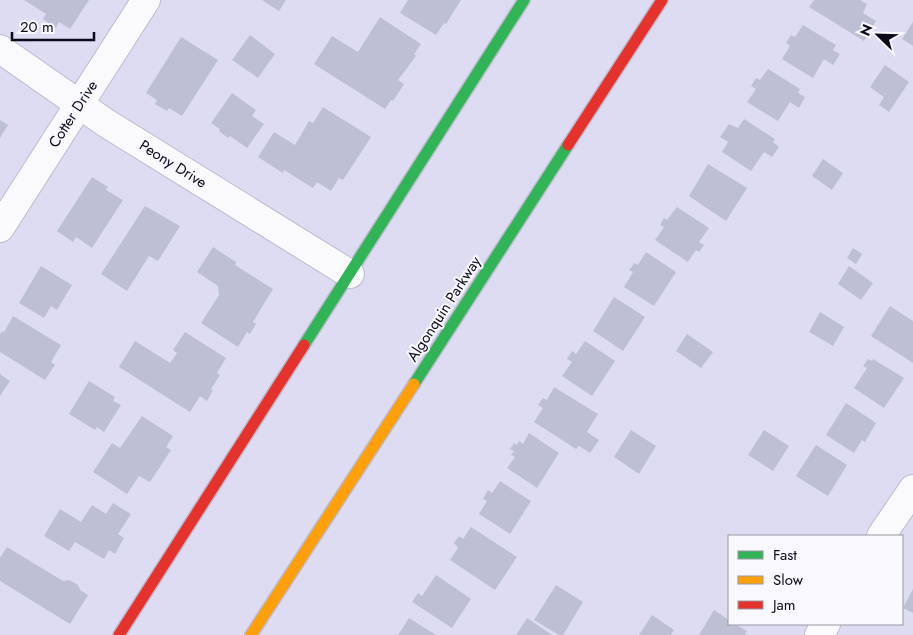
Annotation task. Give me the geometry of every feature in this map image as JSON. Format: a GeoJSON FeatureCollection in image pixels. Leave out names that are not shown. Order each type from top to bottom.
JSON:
{"type":"FeatureCollection","features":[{"type":"Feature","properties":{"kind":"street","name":"Cotter Drive"},"geometry":{"type":"LineString","coordinates":[[0,228],[146,0]]}},
{"type":"Feature","properties":{"kind":"street"},"geometry":{"type":"LineString","coordinates":[[119,635],[524,0]]}},
{"type":"Feature","properties":{"kind":"street","name":"Algonquin Parkway"},"geometry":{"type":"LineString","coordinates":[[251,635],[662,0]]}},
{"type":"Feature","properties":{"kind":"street","name":"Peony Drive"},"geometry":{"type":"LineString","coordinates":[[0,49],[106,123],[350,274]]}},
{"type":"Feature","properties":{"kind":"street"},"geometry":{"type":"LineString","coordinates":[[882,535],[913,489]]}},
{"type":"Feature","properties":{"kind":"building"},"geometry":{"type":"Polygon","coordinates":[[[24,0],[89,0],[70,29],[59,22],[56,28],[43,19],[46,14],[24,0]]]}},
{"type":"Feature","properties":{"kind":"building"},"geometry":{"type":"Polygon","coordinates":[[[262,0],[286,0],[279,11],[262,0]]]}},
{"type":"Feature","properties":{"kind":"building"},"geometry":{"type":"Polygon","coordinates":[[[408,0],[461,0],[446,24],[444,23],[436,35],[400,13],[408,0]]]}},
{"type":"Feature","properties":{"kind":"building"},"geometry":{"type":"Polygon","coordinates":[[[814,0],[860,0],[867,4],[863,13],[876,21],[864,41],[809,7],[814,0]]]}},
{"type":"Feature","properties":{"kind":"building"},"geometry":{"type":"Polygon","coordinates":[[[380,17],[421,44],[414,54],[416,56],[398,80],[404,84],[393,101],[391,100],[385,109],[314,64],[332,36],[358,52],[380,17]]]}},
{"type":"Feature","properties":{"kind":"building"},"geometry":{"type":"Polygon","coordinates":[[[913,22],[913,46],[902,39],[913,22]]]}},
{"type":"Feature","properties":{"kind":"building"},"geometry":{"type":"Polygon","coordinates":[[[803,25],[836,45],[833,50],[840,54],[833,65],[824,59],[813,78],[782,59],[790,46],[786,43],[791,35],[795,37],[803,25]]]}},
{"type":"Feature","properties":{"kind":"building"},"geometry":{"type":"Polygon","coordinates":[[[250,35],[275,54],[258,78],[232,60],[250,35]]]}},
{"type":"Feature","properties":{"kind":"building"},"geometry":{"type":"Polygon","coordinates":[[[181,37],[218,60],[182,116],[169,108],[167,111],[155,104],[157,100],[146,93],[181,37]]]}},
{"type":"Feature","properties":{"kind":"building"},"geometry":{"type":"Polygon","coordinates":[[[885,65],[909,82],[889,112],[879,105],[884,97],[870,87],[885,65]]]}},
{"type":"Feature","properties":{"kind":"building"},"geometry":{"type":"Polygon","coordinates":[[[768,69],[800,89],[798,93],[805,97],[799,108],[790,102],[778,121],[747,102],[756,89],[751,86],[754,81],[756,78],[760,80],[768,69]]]}},
{"type":"Feature","properties":{"kind":"building"},"geometry":{"type":"Polygon","coordinates":[[[232,93],[256,110],[252,116],[264,124],[247,148],[230,136],[228,138],[211,123],[232,93]]]}},
{"type":"Feature","properties":{"kind":"building"},"geometry":{"type":"Polygon","coordinates":[[[323,107],[371,137],[343,180],[339,178],[331,191],[317,182],[313,188],[284,170],[283,173],[258,157],[274,132],[295,145],[309,121],[313,123],[323,107]]]}},
{"type":"Feature","properties":{"kind":"building"},"geometry":{"type":"Polygon","coordinates":[[[744,119],[775,139],[773,142],[779,147],[772,157],[764,152],[751,171],[722,152],[728,142],[720,137],[729,124],[738,128],[744,119]]]}},
{"type":"Feature","properties":{"kind":"building"},"geometry":{"type":"Polygon","coordinates":[[[0,120],[8,125],[0,138],[0,120]]]}},
{"type":"Feature","properties":{"kind":"building"},"geometry":{"type":"Polygon","coordinates":[[[823,159],[843,173],[832,190],[812,176],[823,159]]]}},
{"type":"Feature","properties":{"kind":"building"},"geometry":{"type":"Polygon","coordinates":[[[708,164],[747,188],[726,221],[689,196],[708,164]]]}},
{"type":"Feature","properties":{"kind":"building"},"geometry":{"type":"Polygon","coordinates":[[[92,177],[108,187],[106,190],[123,200],[92,248],[76,237],[73,242],[57,231],[92,177]]]}},
{"type":"Feature","properties":{"kind":"building"},"geometry":{"type":"Polygon","coordinates":[[[145,206],[180,226],[158,261],[149,256],[127,291],[101,274],[145,206]]]}},
{"type":"Feature","properties":{"kind":"building"},"geometry":{"type":"Polygon","coordinates":[[[677,207],[709,228],[699,242],[704,245],[699,252],[696,250],[688,262],[655,240],[664,227],[660,225],[664,218],[667,220],[677,207]]]}},
{"type":"Feature","properties":{"kind":"building"},"geometry":{"type":"Polygon","coordinates":[[[213,247],[236,262],[235,265],[273,289],[253,322],[256,324],[250,334],[247,332],[238,347],[201,323],[219,295],[218,286],[197,272],[213,247]]]}},
{"type":"Feature","properties":{"kind":"building"},"geometry":{"type":"Polygon","coordinates":[[[853,248],[862,254],[856,264],[847,258],[853,248]]]}},
{"type":"Feature","properties":{"kind":"building"},"geometry":{"type":"Polygon","coordinates":[[[646,252],[676,272],[654,306],[624,287],[633,272],[629,270],[634,263],[638,265],[646,252]]]}},
{"type":"Feature","properties":{"kind":"building"},"geometry":{"type":"Polygon","coordinates":[[[41,266],[72,285],[57,310],[51,306],[44,318],[19,303],[41,266]]]}},
{"type":"Feature","properties":{"kind":"building"},"geometry":{"type":"Polygon","coordinates":[[[849,266],[873,283],[861,300],[838,284],[849,266]]]}},
{"type":"Feature","properties":{"kind":"building"},"geometry":{"type":"Polygon","coordinates":[[[614,297],[645,317],[623,351],[593,331],[614,297]]]}},
{"type":"Feature","properties":{"kind":"building"},"geometry":{"type":"Polygon","coordinates":[[[890,306],[913,321],[913,363],[871,336],[890,306]]]}},
{"type":"Feature","properties":{"kind":"building"},"geometry":{"type":"Polygon","coordinates":[[[820,312],[844,327],[833,346],[809,332],[820,312]]]}},
{"type":"Feature","properties":{"kind":"building"},"geometry":{"type":"Polygon","coordinates":[[[13,316],[61,345],[51,362],[55,365],[45,380],[0,352],[0,334],[2,331],[4,332],[13,316]]]}},
{"type":"Feature","properties":{"kind":"building"},"geometry":{"type":"Polygon","coordinates":[[[185,332],[226,358],[217,373],[220,375],[211,389],[213,390],[207,401],[200,396],[190,412],[119,367],[135,341],[170,363],[177,353],[173,350],[185,332]]]}},
{"type":"Feature","properties":{"kind":"building"},"geometry":{"type":"Polygon","coordinates":[[[687,334],[713,352],[701,368],[676,351],[687,334]]]}},
{"type":"Feature","properties":{"kind":"building"},"geometry":{"type":"Polygon","coordinates":[[[585,341],[615,361],[592,396],[562,376],[572,362],[567,359],[572,351],[576,354],[585,341]]]}},
{"type":"Feature","properties":{"kind":"building"},"geometry":{"type":"Polygon","coordinates":[[[868,359],[872,361],[873,359],[904,378],[884,408],[854,388],[867,368],[863,366],[868,359]]]}},
{"type":"Feature","properties":{"kind":"building"},"geometry":{"type":"Polygon","coordinates":[[[0,374],[10,381],[0,396],[0,374]]]}},
{"type":"Feature","properties":{"kind":"building"},"geometry":{"type":"Polygon","coordinates":[[[89,381],[115,397],[113,401],[121,405],[104,432],[97,427],[95,430],[69,414],[89,381]]]}},
{"type":"Feature","properties":{"kind":"building"},"geometry":{"type":"Polygon","coordinates":[[[554,387],[598,414],[587,432],[599,440],[590,453],[579,446],[576,449],[534,422],[543,408],[538,405],[543,398],[547,400],[554,387]]]}},
{"type":"Feature","properties":{"kind":"building"},"geometry":{"type":"Polygon","coordinates":[[[846,403],[876,423],[865,442],[862,440],[854,453],[826,435],[846,403]]]}},
{"type":"Feature","properties":{"kind":"building"},"geometry":{"type":"Polygon","coordinates":[[[142,416],[173,436],[166,447],[171,450],[150,482],[139,476],[127,494],[93,472],[112,443],[120,448],[142,416]]]}},
{"type":"Feature","properties":{"kind":"building"},"geometry":{"type":"Polygon","coordinates":[[[631,430],[656,446],[639,474],[614,457],[631,430]]]}},
{"type":"Feature","properties":{"kind":"building"},"geometry":{"type":"Polygon","coordinates":[[[764,430],[789,446],[773,471],[748,455],[764,430]]]}},
{"type":"Feature","properties":{"kind":"building"},"geometry":{"type":"Polygon","coordinates":[[[529,433],[559,453],[537,488],[507,468],[515,457],[511,455],[514,451],[510,449],[514,443],[517,445],[519,441],[523,444],[529,433]]]}},
{"type":"Feature","properties":{"kind":"building"},"geometry":{"type":"Polygon","coordinates":[[[816,445],[847,465],[828,496],[796,476],[816,445]]]}},
{"type":"Feature","properties":{"kind":"building"},"geometry":{"type":"Polygon","coordinates":[[[500,481],[531,501],[510,534],[479,514],[487,501],[483,499],[488,490],[492,493],[500,481]]]}},
{"type":"Feature","properties":{"kind":"building"},"geometry":{"type":"Polygon","coordinates":[[[113,503],[131,514],[118,534],[124,538],[115,554],[109,550],[104,559],[75,542],[69,551],[44,536],[60,509],[81,522],[92,505],[106,514],[113,503]]]}},
{"type":"Feature","properties":{"kind":"building"},"geometry":{"type":"Polygon","coordinates":[[[471,527],[517,557],[495,590],[450,560],[458,548],[454,543],[459,536],[463,539],[471,527]]]}},
{"type":"Feature","properties":{"kind":"building"},"geometry":{"type":"Polygon","coordinates":[[[7,547],[63,581],[69,580],[78,585],[80,590],[88,595],[70,624],[0,581],[0,558],[7,547]]]}},
{"type":"Feature","properties":{"kind":"building"},"geometry":{"type":"Polygon","coordinates":[[[436,575],[471,599],[452,628],[412,602],[418,593],[422,596],[436,575]]]}},
{"type":"Feature","properties":{"kind":"building"},"geometry":{"type":"Polygon","coordinates":[[[556,585],[583,602],[563,635],[559,635],[534,620],[556,585]]]}},
{"type":"Feature","properties":{"kind":"building"},"geometry":{"type":"Polygon","coordinates":[[[913,589],[913,613],[903,608],[913,589]]]}},
{"type":"Feature","properties":{"kind":"building"},"geometry":{"type":"Polygon","coordinates":[[[714,610],[728,619],[728,625],[737,625],[747,631],[745,635],[699,635],[714,610]]]}},
{"type":"Feature","properties":{"kind":"building"},"geometry":{"type":"Polygon","coordinates":[[[652,615],[674,630],[671,635],[639,635],[652,615]]]}},
{"type":"Feature","properties":{"kind":"building"},"geometry":{"type":"Polygon","coordinates":[[[409,618],[436,635],[398,635],[409,618]]]}},
{"type":"Feature","properties":{"kind":"building"},"geometry":{"type":"Polygon","coordinates":[[[527,618],[552,635],[516,635],[527,618]]]}},
{"type":"Feature","properties":{"kind":"traffic: fast"},"geometry":{"type":"LineString","coordinates":[[304,345],[524,0]]}},
{"type":"Feature","properties":{"kind":"traffic: fast"},"geometry":{"type":"LineString","coordinates":[[414,384],[568,145]]}},
{"type":"Feature","properties":{"kind":"traffic: slow"},"geometry":{"type":"LineString","coordinates":[[251,635],[414,384]]}},
{"type":"Feature","properties":{"kind":"traffic: jam"},"geometry":{"type":"LineString","coordinates":[[568,145],[662,0]]}},
{"type":"Feature","properties":{"kind":"traffic: jam"},"geometry":{"type":"LineString","coordinates":[[119,635],[304,345]]}}]}
